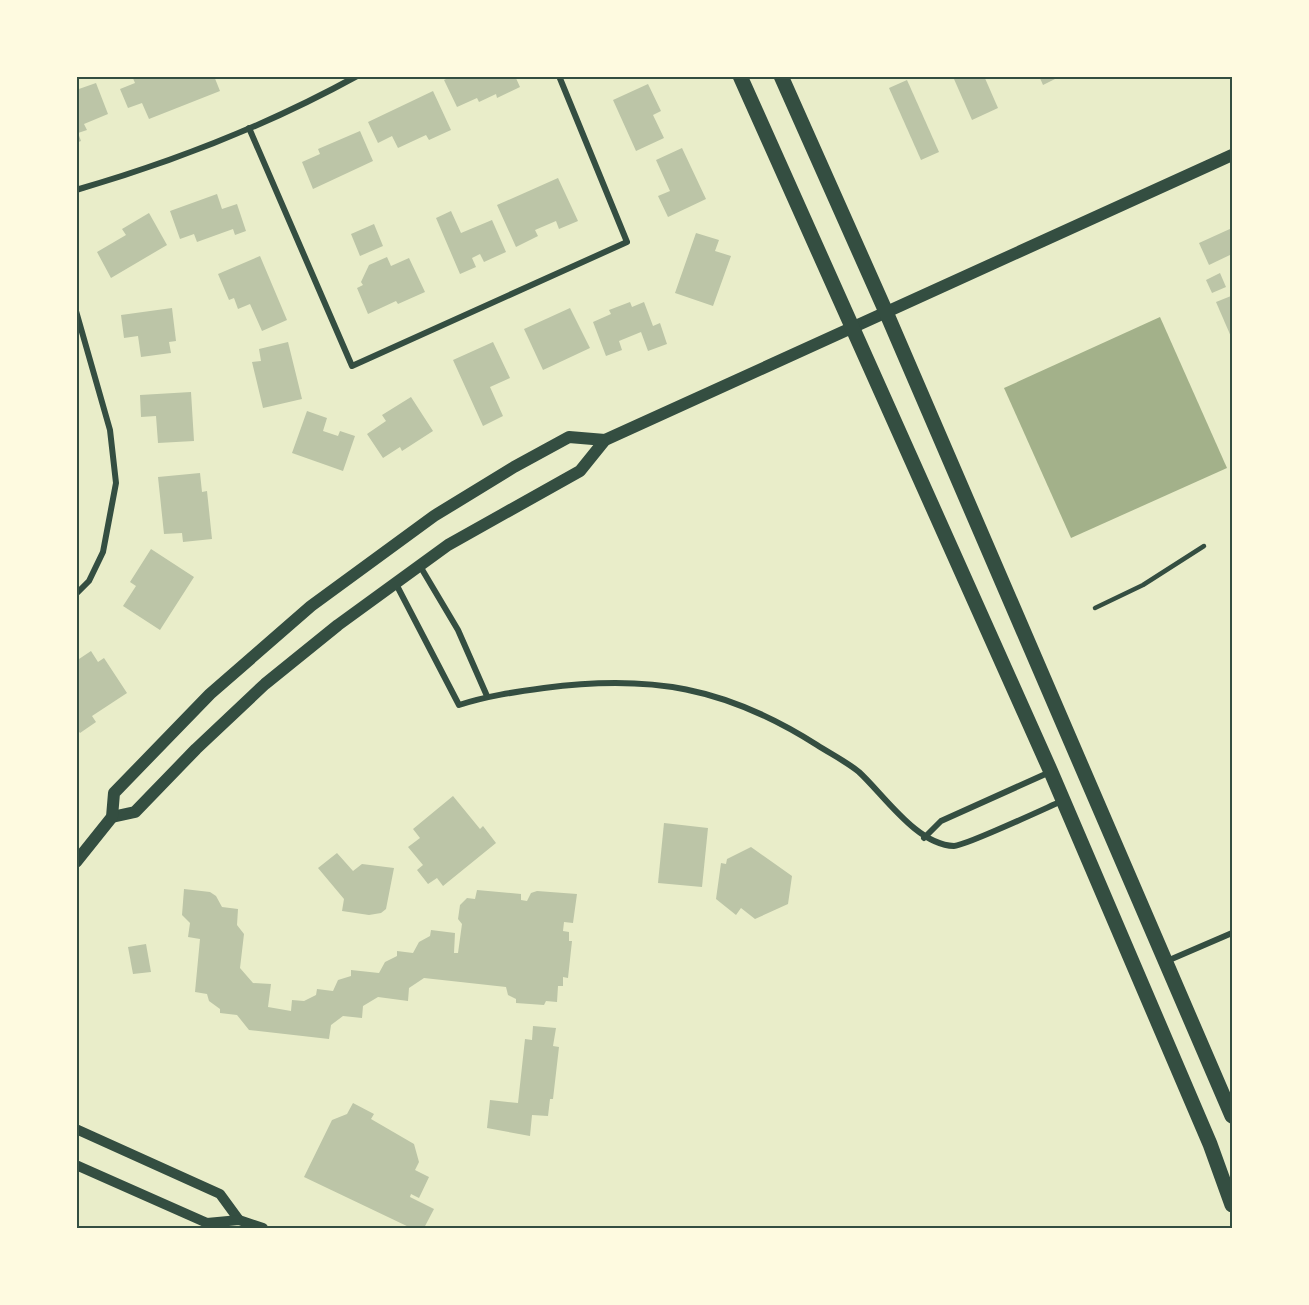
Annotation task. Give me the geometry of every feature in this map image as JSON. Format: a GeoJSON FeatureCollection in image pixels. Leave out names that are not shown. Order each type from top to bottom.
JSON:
{"type":"FeatureCollection","features":[{"type":"Feature","properties":{"kind":"main road"},"geometry":{"type":"LineString","coordinates":[[740,76],[1051,772],[1210,1144],[1233,1205]]}},
{"type":"Feature","properties":{"kind":"main road"},"geometry":{"type":"LineString","coordinates":[[781,76],[886,312],[1233,1116]]}},
{"type":"Feature","properties":{"kind":"main road"},"geometry":{"type":"LineString","coordinates":[[112,818],[135,812],[196,749],[265,684],[394,582],[516,505],[580,471],[605,440],[1124,207],[1233,155]]}},
{"type":"Feature","properties":{"kind":"main road"},"geometry":{"type":"LineString","coordinates":[[76,862],[112,818],[114,794],[154,751],[234,672],[341,582],[465,496],[568,437],[605,440]]}},
{"type":"Feature","properties":{"kind":"street"},"geometry":{"type":"LineString","coordinates":[[76,190],[147,168],[249,129],[357,76]]}},
{"type":"Feature","properties":{"kind":"street"},"geometry":{"type":"LineString","coordinates":[[249,129],[352,366],[627,242],[559,76]]}},
{"type":"Feature","properties":{"kind":"street"},"geometry":{"type":"LineString","coordinates":[[76,311],[110,430],[116,483],[103,552],[89,581],[76,594]]}},
{"type":"Feature","properties":{"kind":"street"},"geometry":{"type":"LineString","coordinates":[[419,565],[458,630],[487,696]]}},
{"type":"Feature","properties":{"kind":"street"},"geometry":{"type":"LineString","coordinates":[[394,582],[459,705],[487,696],[605,682],[656,684],[717,696],[794,731],[857,771],[924,837],[955,846],[1063,800]]}},
{"type":"Feature","properties":{"kind":"street"},"geometry":{"type":"LineString","coordinates":[[924,837],[941,821],[1051,772]]}},
{"type":"Feature","properties":{"kind":"street"},"geometry":{"type":"LineString","coordinates":[[1166,962],[1233,933]]}},
{"type":"Feature","properties":{"kind":"street"},"geometry":{"type":"LineString","coordinates":[[76,1129],[220,1194],[239,1220]]}},
{"type":"Feature","properties":{"kind":"street"},"geometry":{"type":"LineString","coordinates":[[76,1165],[207,1223],[239,1220],[263,1228]]}},
{"type":"Feature","properties":{"kind":"lane"},"geometry":{"type":"LineString","coordinates":[[1095,608],[1143,585],[1204,546]]}},
{"type":"Feature","properties":{"kind":"shaded area"},"geometry":{"type":"Polygon","coordinates":[[[1160,317],[1227,468],[1071,538],[1004,388],[1160,317]]]}},
{"type":"Feature","properties":{"kind":"building"},"geometry":{"type":"Polygon","coordinates":[[[132,76],[214,76],[220,91],[149,119],[142,103],[128,108],[120,89],[135,83],[132,76]]]}},
{"type":"Feature","properties":{"kind":"building"},"geometry":{"type":"Polygon","coordinates":[[[452,76],[515,76],[520,87],[497,98],[496,94],[479,102],[477,98],[457,107],[444,80],[452,76]]]}},
{"type":"Feature","properties":{"kind":"building"},"geometry":{"type":"Polygon","coordinates":[[[960,76],[984,76],[998,108],[972,120],[954,79],[960,76]]]}},
{"type":"Feature","properties":{"kind":"building"},"geometry":{"type":"Polygon","coordinates":[[[1039,76],[1056,76],[1057,78],[1043,85],[1039,76]]]}},
{"type":"Feature","properties":{"kind":"building"},"geometry":{"type":"Polygon","coordinates":[[[907,80],[939,152],[921,160],[889,88],[907,80]]]}},
{"type":"Feature","properties":{"kind":"building"},"geometry":{"type":"Polygon","coordinates":[[[96,83],[108,114],[84,124],[87,130],[78,133],[81,141],[76,143],[76,90],[96,83]]]}},
{"type":"Feature","properties":{"kind":"building"},"geometry":{"type":"Polygon","coordinates":[[[648,84],[661,111],[653,115],[664,138],[636,151],[613,100],[648,84]]]}},
{"type":"Feature","properties":{"kind":"building"},"geometry":{"type":"Polygon","coordinates":[[[433,91],[451,130],[429,140],[426,135],[398,148],[392,136],[378,143],[368,122],[433,91]]]}},
{"type":"Feature","properties":{"kind":"building"},"geometry":{"type":"Polygon","coordinates":[[[360,131],[373,161],[313,189],[302,162],[320,154],[318,149],[360,131]]]}},
{"type":"Feature","properties":{"kind":"building"},"geometry":{"type":"Polygon","coordinates":[[[682,148],[706,199],[668,217],[658,196],[670,191],[656,160],[682,148]]]}},
{"type":"Feature","properties":{"kind":"building"},"geometry":{"type":"Polygon","coordinates":[[[558,178],[578,221],[559,229],[556,221],[535,230],[538,236],[516,247],[497,205],[558,178]]]}},
{"type":"Feature","properties":{"kind":"building"},"geometry":{"type":"Polygon","coordinates":[[[217,194],[222,209],[237,204],[246,231],[235,235],[233,229],[197,242],[194,234],[180,239],[170,211],[217,194]]]}},
{"type":"Feature","properties":{"kind":"building"},"geometry":{"type":"Polygon","coordinates":[[[451,211],[461,233],[492,220],[506,252],[484,262],[480,254],[472,258],[476,267],[460,274],[436,218],[451,211]]]}},
{"type":"Feature","properties":{"kind":"building"},"geometry":{"type":"Polygon","coordinates":[[[149,213],[167,245],[111,278],[97,252],[126,235],[122,229],[149,213]]]}},
{"type":"Feature","properties":{"kind":"building"},"geometry":{"type":"Polygon","coordinates":[[[374,224],[383,246],[360,256],[351,234],[374,224]]]}},
{"type":"Feature","properties":{"kind":"building"},"geometry":{"type":"Polygon","coordinates":[[[1232,228],[1232,254],[1209,265],[1199,243],[1232,228]]]}},
{"type":"Feature","properties":{"kind":"building"},"geometry":{"type":"Polygon","coordinates":[[[696,233],[719,240],[715,251],[731,256],[713,306],[675,293],[696,233]]]}},
{"type":"Feature","properties":{"kind":"building"},"geometry":{"type":"Polygon","coordinates":[[[260,256],[287,320],[262,331],[250,304],[238,309],[234,298],[229,300],[218,274],[260,256]]]}},
{"type":"Feature","properties":{"kind":"building"},"geometry":{"type":"Polygon","coordinates":[[[387,257],[391,266],[409,258],[425,292],[398,304],[396,301],[368,314],[357,288],[363,285],[361,282],[369,265],[387,257]]]}},
{"type":"Feature","properties":{"kind":"building"},"geometry":{"type":"Polygon","coordinates":[[[1220,273],[1226,287],[1212,293],[1206,280],[1220,273]]]}},
{"type":"Feature","properties":{"kind":"building"},"geometry":{"type":"Polygon","coordinates":[[[1231,296],[1232,301],[1232,339],[1216,302],[1231,296]]]}},
{"type":"Feature","properties":{"kind":"building"},"geometry":{"type":"Polygon","coordinates":[[[630,302],[632,307],[644,302],[653,326],[660,323],[667,344],[648,351],[641,332],[619,341],[622,350],[606,356],[593,322],[611,314],[609,310],[630,302]]]}},
{"type":"Feature","properties":{"kind":"building"},"geometry":{"type":"Polygon","coordinates":[[[172,308],[176,341],[169,342],[171,353],[141,357],[138,336],[124,338],[121,315],[172,308]]]}},
{"type":"Feature","properties":{"kind":"building"},"geometry":{"type":"Polygon","coordinates":[[[570,308],[590,348],[543,370],[524,329],[570,308]]]}},
{"type":"Feature","properties":{"kind":"building"},"geometry":{"type":"Polygon","coordinates":[[[288,342],[302,399],[263,408],[252,362],[261,361],[259,349],[288,342]]]}},
{"type":"Feature","properties":{"kind":"building"},"geometry":{"type":"Polygon","coordinates":[[[493,342],[510,378],[490,387],[503,416],[483,426],[453,360],[493,342]]]}},
{"type":"Feature","properties":{"kind":"building"},"geometry":{"type":"Polygon","coordinates":[[[191,392],[194,441],[158,443],[156,416],[141,417],[140,395],[191,392]]]}},
{"type":"Feature","properties":{"kind":"building"},"geometry":{"type":"Polygon","coordinates":[[[411,397],[433,431],[402,451],[400,447],[383,458],[367,434],[386,421],[382,415],[411,397]]]}},
{"type":"Feature","properties":{"kind":"building"},"geometry":{"type":"Polygon","coordinates":[[[307,411],[327,418],[323,431],[338,436],[340,431],[355,436],[343,471],[292,453],[307,411]]]}},
{"type":"Feature","properties":{"kind":"building"},"geometry":{"type":"Polygon","coordinates":[[[200,473],[202,492],[207,491],[212,539],[183,542],[182,533],[164,534],[158,477],[200,473]]]}},
{"type":"Feature","properties":{"kind":"building"},"geometry":{"type":"Polygon","coordinates":[[[151,549],[194,577],[160,630],[123,606],[136,586],[130,582],[151,549]]]}},
{"type":"Feature","properties":{"kind":"building"},"geometry":{"type":"Polygon","coordinates":[[[91,651],[98,662],[104,658],[127,693],[92,716],[96,722],[80,733],[76,728],[76,661],[91,651]]]}},
{"type":"Feature","properties":{"kind":"building"},"geometry":{"type":"Polygon","coordinates":[[[453,796],[480,829],[483,826],[496,843],[443,886],[437,878],[428,884],[417,870],[423,865],[408,847],[420,838],[413,829],[453,796]]]}},
{"type":"Feature","properties":{"kind":"building"},"geometry":{"type":"Polygon","coordinates":[[[664,823],[708,828],[702,887],[658,883],[664,823]]]}},
{"type":"Feature","properties":{"kind":"building"},"geometry":{"type":"Polygon","coordinates":[[[751,847],[792,876],[788,904],[755,919],[741,908],[736,915],[716,899],[721,863],[726,864],[727,859],[751,847]]]}},
{"type":"Feature","properties":{"kind":"building"},"geometry":{"type":"Polygon","coordinates":[[[337,853],[353,871],[362,864],[394,868],[386,909],[381,913],[369,915],[342,911],[344,899],[318,868],[337,853]]]}},
{"type":"Feature","properties":{"kind":"building"},"geometry":{"type":"Polygon","coordinates":[[[184,889],[210,892],[216,896],[222,907],[238,909],[237,925],[244,934],[240,968],[253,983],[271,984],[268,1007],[291,1011],[292,1000],[304,1001],[316,995],[317,989],[333,991],[338,980],[351,976],[351,970],[379,973],[385,962],[397,956],[397,951],[413,953],[419,942],[430,936],[431,930],[455,933],[454,953],[458,953],[462,924],[458,919],[460,905],[467,898],[475,899],[477,890],[521,894],[521,900],[527,901],[531,893],[537,891],[577,894],[573,923],[564,922],[563,931],[569,932],[569,941],[572,941],[568,978],[563,977],[563,986],[558,986],[557,1002],[546,1001],[544,1005],[516,1003],[516,999],[508,995],[506,987],[424,978],[409,988],[408,1001],[378,997],[363,1006],[362,1018],[343,1016],[331,1025],[329,1039],[249,1030],[237,1015],[220,1013],[220,1009],[209,1001],[207,994],[195,992],[200,939],[188,937],[190,923],[182,915],[184,889]]]}},
{"type":"Feature","properties":{"kind":"building"},"geometry":{"type":"Polygon","coordinates":[[[146,944],[151,972],[133,974],[128,947],[146,944]]]}},
{"type":"Feature","properties":{"kind":"building"},"geometry":{"type":"Polygon","coordinates":[[[533,1026],[556,1028],[553,1046],[559,1047],[553,1099],[550,1099],[548,1116],[532,1115],[530,1136],[487,1128],[490,1100],[518,1103],[525,1039],[532,1040],[533,1026]]]}},
{"type":"Feature","properties":{"kind":"building"},"geometry":{"type":"Polygon","coordinates":[[[353,1103],[374,1114],[371,1119],[414,1144],[419,1162],[415,1170],[429,1177],[419,1198],[411,1194],[410,1197],[434,1209],[424,1228],[411,1228],[304,1177],[332,1120],[347,1114],[353,1103]]]}}]}
